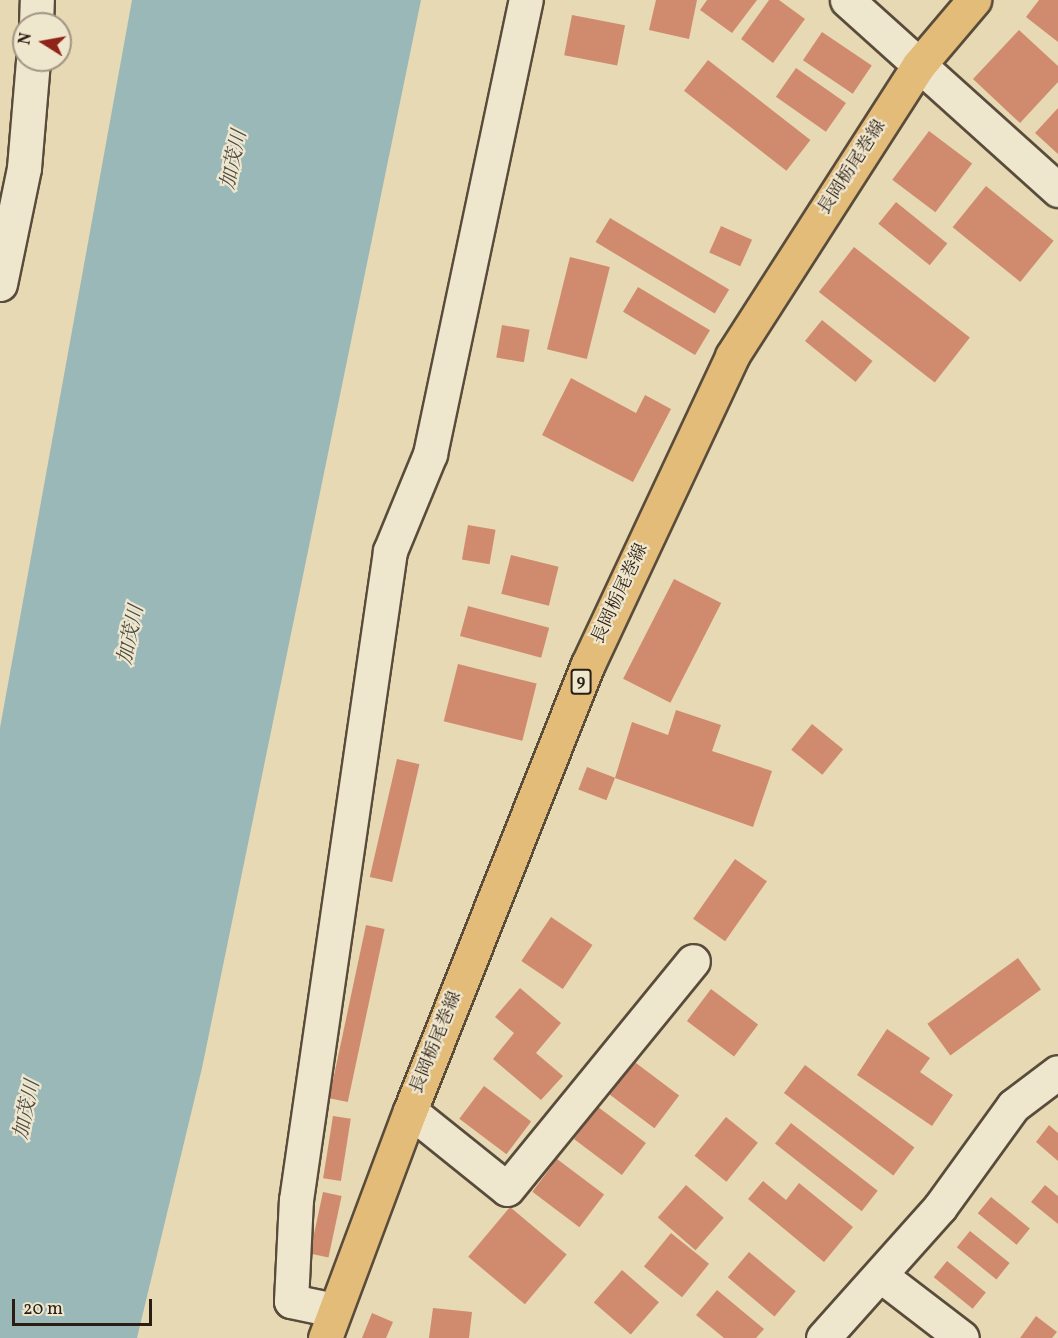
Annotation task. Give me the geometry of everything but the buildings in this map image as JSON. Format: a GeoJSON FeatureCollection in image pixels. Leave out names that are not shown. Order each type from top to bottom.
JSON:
{"type":"FeatureCollection","features":[{"type":"Feature","properties":{"kind":"main road","name":"長岡栃尾巻線"},"geometry":{"type":"LineString","coordinates":[[329,1324],[410,1111],[588,664],[732,356],[918,66],[974,0]]}},
{"type":"Feature","properties":{"kind":"street"},"geometry":{"type":"LineString","coordinates":[[329,1324],[291,1301],[296,1200],[390,551],[430,454],[526,0]]}},
{"type":"Feature","properties":{"kind":"street"},"geometry":{"type":"LineString","coordinates":[[847,0],[1058,190]]}},
{"type":"Feature","properties":{"kind":"street"},"geometry":{"type":"LineString","coordinates":[[0,285],[24,168],[32,72]]}},
{"type":"Feature","properties":{"kind":"street"},"geometry":{"type":"LineString","coordinates":[[410,1111],[507,1189],[693,961]]}},
{"type":"Feature","properties":{"kind":"street"},"geometry":{"type":"LineString","coordinates":[[823,1338],[940,1207],[1013,1106],[1058,1072]]}},
{"type":"Feature","properties":{"kind":"street"},"geometry":{"type":"LineString","coordinates":[[880,1275],[962,1338]]}},
{"type":"Feature","properties":{"kind":"water","name":"加茂川"},"geometry":{"type":"Polygon","coordinates":[[[132,0],[421,0],[202,1068],[137,1338],[0,1338],[0,728],[132,0]]]}}]}
